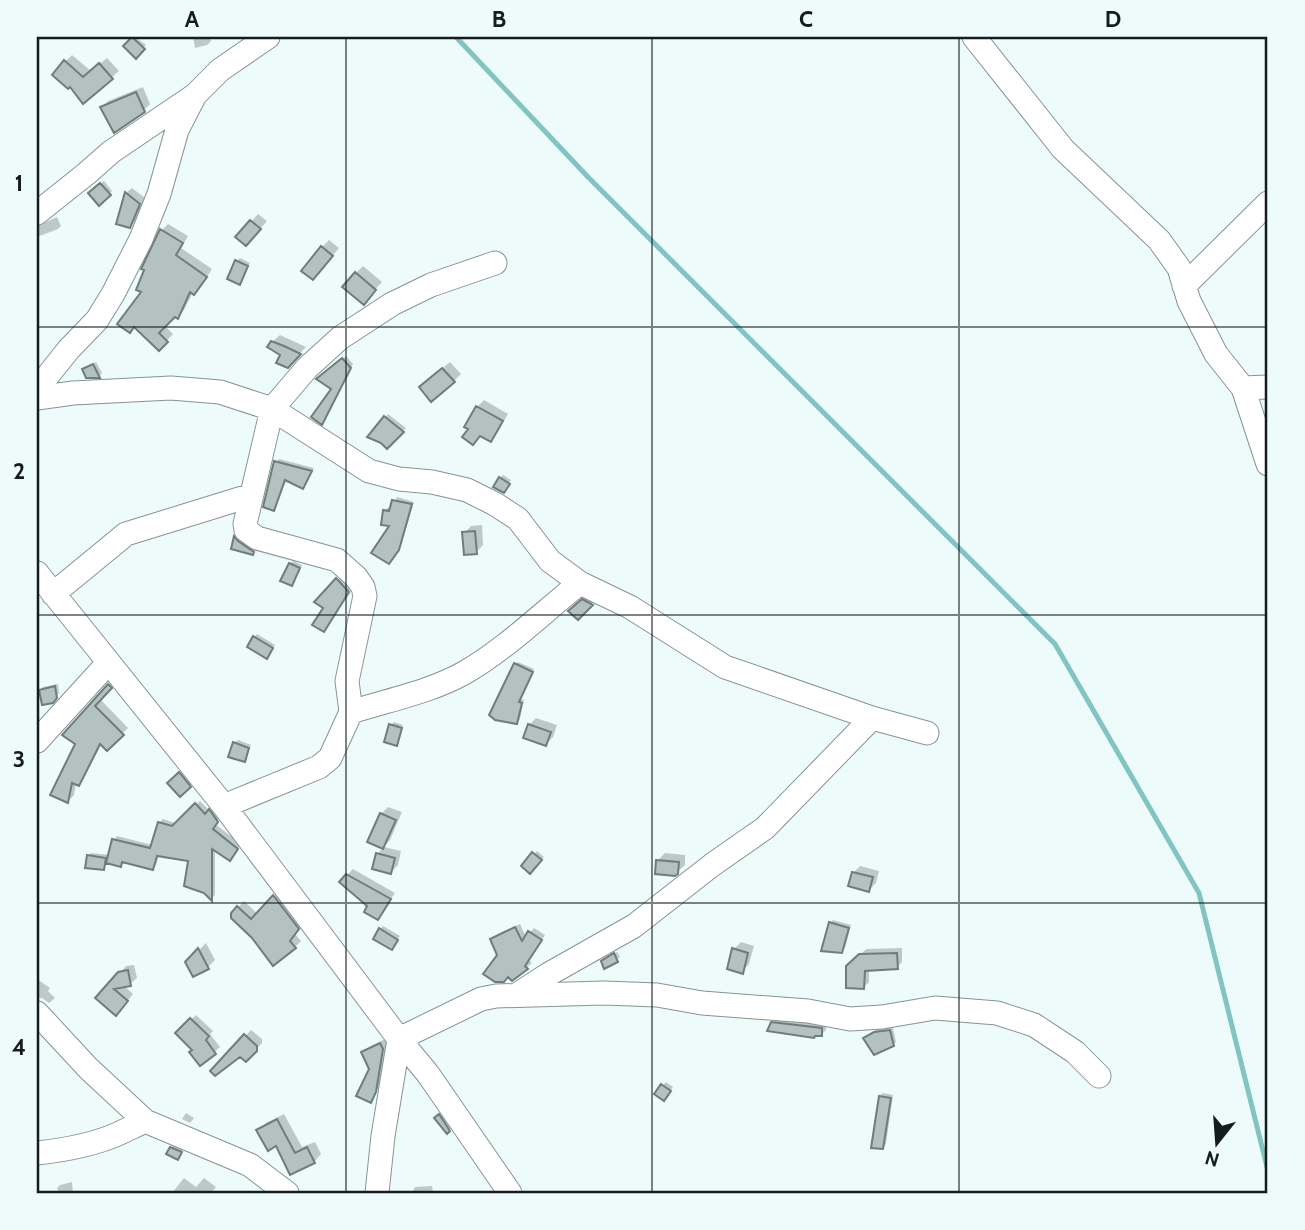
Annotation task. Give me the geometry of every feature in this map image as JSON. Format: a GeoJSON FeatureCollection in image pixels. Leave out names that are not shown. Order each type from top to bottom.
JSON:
{"type":"FeatureCollection","features":[{"type":"Feature","properties":{"kind":"street"},"geometry":{"type":"LineString","coordinates":[[37,213],[110,152],[195,95],[220,71],[268,37]]}},
{"type":"Feature","properties":{"kind":"street"},"geometry":{"type":"LineString","coordinates":[[974,37],[1063,149],[1159,240],[1179,268],[1189,301],[1216,354],[1243,388],[1268,464]]}},
{"type":"Feature","properties":{"kind":"street"},"geometry":{"type":"LineString","coordinates":[[37,389],[97,320],[113,294],[141,239],[159,194],[177,130],[195,95]]}},
{"type":"Feature","properties":{"kind":"street"},"geometry":{"type":"LineString","coordinates":[[1184,286],[1268,203]]}},
{"type":"Feature","properties":{"kind":"street"},"geometry":{"type":"LineString","coordinates":[[224,806],[319,767],[330,758],[351,712],[347,681],[365,596],[363,587],[356,577],[337,561],[257,538],[246,530],[245,524],[272,409],[307,368],[340,338],[392,304],[431,285],[495,263]]}},
{"type":"Feature","properties":{"kind":"street"},"geometry":{"type":"LineString","coordinates":[[1243,388],[1268,387]]}},
{"type":"Feature","properties":{"kind":"street"},"geometry":{"type":"LineString","coordinates":[[37,398],[73,393],[171,388],[220,392],[272,409],[369,471],[399,479],[432,482],[467,490],[495,504],[518,519],[550,561],[580,583],[630,607],[725,667],[872,718],[927,733]]}},
{"type":"Feature","properties":{"kind":"street"},"geometry":{"type":"LineString","coordinates":[[53,594],[126,534],[252,495]]}},
{"type":"Feature","properties":{"kind":"street"},"geometry":{"type":"LineString","coordinates":[[37,573],[224,806],[428,1074],[509,1193]]}},
{"type":"Feature","properties":{"kind":"street"},"geometry":{"type":"LineString","coordinates":[[351,712],[435,686],[464,673],[504,645],[580,583]]}},
{"type":"Feature","properties":{"kind":"street"},"geometry":{"type":"LineString","coordinates":[[37,741],[108,663]]}},
{"type":"Feature","properties":{"kind":"street"},"geometry":{"type":"LineString","coordinates":[[517,995],[634,926],[765,828],[872,718]]}},
{"type":"Feature","properties":{"kind":"street"},"geometry":{"type":"LineString","coordinates":[[399,1039],[481,999],[517,995],[657,995],[702,1003],[808,1011],[850,1019],[882,1017],[935,1008],[997,1013],[1034,1025],[1075,1052],[1099,1076]]}},
{"type":"Feature","properties":{"kind":"street"},"geometry":{"type":"LineString","coordinates":[[37,1013],[88,1068],[145,1121],[250,1165],[287,1193]]}},
{"type":"Feature","properties":{"kind":"street"},"geometry":{"type":"LineString","coordinates":[[377,1193],[383,1136],[399,1039]]}},
{"type":"Feature","properties":{"kind":"street"},"geometry":{"type":"LineString","coordinates":[[37,1153],[92,1143],[145,1121]]}},
{"type":"Feature","properties":{"kind":"building"},"geometry":{"type":"Polygon","coordinates":[[[132,37],[145,49],[136,59],[123,46],[132,37]]]}},
{"type":"Feature","properties":{"kind":"building"},"geometry":{"type":"Polygon","coordinates":[[[64,60],[83,77],[99,63],[113,79],[83,104],[70,87],[68,89],[52,75],[64,60]]]}},
{"type":"Feature","properties":{"kind":"building"},"geometry":{"type":"Polygon","coordinates":[[[136,92],[145,112],[114,133],[100,107],[136,92]]]}},
{"type":"Feature","properties":{"kind":"building"},"geometry":{"type":"Polygon","coordinates":[[[100,183],[111,195],[99,206],[88,193],[100,183]]]}},
{"type":"Feature","properties":{"kind":"building"},"geometry":{"type":"Polygon","coordinates":[[[125,192],[140,204],[130,228],[116,224],[125,192]]]}},
{"type":"Feature","properties":{"kind":"building"},"geometry":{"type":"Polygon","coordinates":[[[250,220],[261,229],[246,246],[235,237],[250,220]]]}},
{"type":"Feature","properties":{"kind":"building"},"geometry":{"type":"Polygon","coordinates":[[[160,229],[183,243],[176,255],[207,277],[194,295],[190,292],[178,319],[175,317],[159,333],[168,342],[159,351],[134,327],[130,333],[117,324],[141,292],[136,290],[144,270],[141,269],[160,229]]]}},
{"type":"Feature","properties":{"kind":"building"},"geometry":{"type":"Polygon","coordinates":[[[321,246],[333,256],[313,280],[301,271],[321,246]]]}},
{"type":"Feature","properties":{"kind":"building"},"geometry":{"type":"Polygon","coordinates":[[[235,260],[248,266],[240,285],[227,279],[235,260]]]}},
{"type":"Feature","properties":{"kind":"building"},"geometry":{"type":"Polygon","coordinates":[[[355,272],[376,290],[364,305],[342,287],[355,272]]]}},
{"type":"Feature","properties":{"kind":"building"},"geometry":{"type":"Polygon","coordinates":[[[271,341],[301,354],[288,368],[276,363],[280,355],[267,347],[271,341]]]}},
{"type":"Feature","properties":{"kind":"building"},"geometry":{"type":"Polygon","coordinates":[[[342,358],[351,368],[322,425],[311,417],[331,389],[316,379],[342,358]]]}},
{"type":"Feature","properties":{"kind":"building"},"geometry":{"type":"Polygon","coordinates":[[[93,364],[100,378],[86,378],[82,369],[93,364]]]}},
{"type":"Feature","properties":{"kind":"building"},"geometry":{"type":"Polygon","coordinates":[[[442,368],[455,382],[431,402],[419,387],[442,368]]]}},
{"type":"Feature","properties":{"kind":"building"},"geometry":{"type":"Polygon","coordinates":[[[476,406],[503,421],[491,442],[480,436],[473,445],[462,437],[468,429],[464,427],[476,406]]]}},
{"type":"Feature","properties":{"kind":"building"},"geometry":{"type":"Polygon","coordinates":[[[384,416],[404,432],[387,449],[367,437],[384,416]]]}},
{"type":"Feature","properties":{"kind":"building"},"geometry":{"type":"Polygon","coordinates":[[[274,461],[312,471],[303,489],[285,480],[274,511],[263,507],[274,461]]]}},
{"type":"Feature","properties":{"kind":"building"},"geometry":{"type":"Polygon","coordinates":[[[499,477],[510,484],[504,493],[493,487],[499,477]]]}},
{"type":"Feature","properties":{"kind":"building"},"geometry":{"type":"Polygon","coordinates":[[[392,500],[412,504],[399,550],[389,564],[371,553],[389,526],[381,525],[383,510],[389,511],[392,500]]]}},
{"type":"Feature","properties":{"kind":"building"},"geometry":{"type":"Polygon","coordinates":[[[475,531],[477,554],[464,555],[462,532],[475,531]]]}},
{"type":"Feature","properties":{"kind":"building"},"geometry":{"type":"Polygon","coordinates":[[[234,536],[254,552],[253,555],[231,549],[234,536]]]}},
{"type":"Feature","properties":{"kind":"building"},"geometry":{"type":"Polygon","coordinates":[[[289,563],[300,568],[292,586],[280,581],[289,563]]]}},
{"type":"Feature","properties":{"kind":"building"},"geometry":{"type":"Polygon","coordinates":[[[336,578],[349,592],[324,632],[312,625],[323,608],[314,602],[336,578]]]}},
{"type":"Feature","properties":{"kind":"building"},"geometry":{"type":"Polygon","coordinates":[[[582,599],[593,605],[578,620],[568,611],[582,599]]]}},
{"type":"Feature","properties":{"kind":"building"},"geometry":{"type":"Polygon","coordinates":[[[253,636],[273,648],[267,659],[247,647],[253,636]]]}},
{"type":"Feature","properties":{"kind":"building"},"geometry":{"type":"Polygon","coordinates":[[[514,663],[533,672],[519,702],[522,703],[517,724],[495,720],[489,715],[514,663]]]}},
{"type":"Feature","properties":{"kind":"building"},"geometry":{"type":"Polygon","coordinates":[[[108,684],[112,688],[95,706],[124,735],[107,751],[100,744],[79,786],[72,783],[68,803],[50,795],[75,744],[62,735],[108,684]]]}},
{"type":"Feature","properties":{"kind":"building"},"geometry":{"type":"Polygon","coordinates":[[[55,686],[57,698],[53,703],[42,705],[39,690],[55,686]]]}},
{"type":"Feature","properties":{"kind":"building"},"geometry":{"type":"Polygon","coordinates":[[[389,724],[402,728],[397,746],[384,742],[389,724]]]}},
{"type":"Feature","properties":{"kind":"building"},"geometry":{"type":"Polygon","coordinates":[[[528,724],[551,732],[546,746],[523,738],[528,724]]]}},
{"type":"Feature","properties":{"kind":"building"},"geometry":{"type":"Polygon","coordinates":[[[233,742],[249,748],[245,762],[228,757],[233,742]]]}},
{"type":"Feature","properties":{"kind":"building"},"geometry":{"type":"Polygon","coordinates":[[[179,772],[191,787],[180,797],[167,783],[179,772]]]}},
{"type":"Feature","properties":{"kind":"building"},"geometry":{"type":"Polygon","coordinates":[[[195,803],[205,814],[209,809],[218,822],[213,829],[238,849],[230,861],[212,849],[212,901],[204,893],[184,886],[188,861],[157,856],[153,870],[122,862],[121,867],[106,863],[112,839],[150,848],[158,822],[172,826],[195,803]]]}},
{"type":"Feature","properties":{"kind":"building"},"geometry":{"type":"Polygon","coordinates":[[[380,813],[396,820],[383,849],[367,842],[380,813]]]}},
{"type":"Feature","properties":{"kind":"building"},"geometry":{"type":"Polygon","coordinates":[[[532,852],[542,860],[530,874],[521,866],[532,852]]]}},
{"type":"Feature","properties":{"kind":"building"},"geometry":{"type":"Polygon","coordinates":[[[376,853],[395,858],[391,874],[372,869],[376,853]]]}},
{"type":"Feature","properties":{"kind":"building"},"geometry":{"type":"Polygon","coordinates":[[[87,855],[106,858],[104,870],[85,868],[87,855]]]}},
{"type":"Feature","properties":{"kind":"building"},"geometry":{"type":"Polygon","coordinates":[[[656,860],[679,862],[678,874],[655,874],[656,860]]]}},
{"type":"Feature","properties":{"kind":"building"},"geometry":{"type":"Polygon","coordinates":[[[852,872],[873,877],[869,892],[848,886],[852,872]]]}},
{"type":"Feature","properties":{"kind":"building"},"geometry":{"type":"Polygon","coordinates":[[[346,874],[391,899],[378,920],[364,912],[367,906],[339,882],[346,874]]]}},
{"type":"Feature","properties":{"kind":"building"},"geometry":{"type":"Polygon","coordinates":[[[273,895],[299,929],[290,941],[296,948],[273,966],[252,938],[231,918],[231,913],[237,906],[251,919],[273,895]]]}},
{"type":"Feature","properties":{"kind":"building"},"geometry":{"type":"Polygon","coordinates":[[[829,922],[849,928],[842,953],[821,951],[829,922]]]}},
{"type":"Feature","properties":{"kind":"building"},"geometry":{"type":"Polygon","coordinates":[[[515,927],[522,941],[528,931],[542,940],[525,966],[528,969],[512,981],[508,977],[504,982],[495,982],[483,974],[497,955],[490,939],[515,927]]]}},
{"type":"Feature","properties":{"kind":"building"},"geometry":{"type":"Polygon","coordinates":[[[379,928],[398,940],[392,950],[373,939],[379,928]]]}},
{"type":"Feature","properties":{"kind":"building"},"geometry":{"type":"Polygon","coordinates":[[[198,948],[209,969],[193,977],[185,962],[198,948]]]}},
{"type":"Feature","properties":{"kind":"building"},"geometry":{"type":"Polygon","coordinates":[[[732,948],[748,953],[743,974],[727,969],[732,948]]]}},
{"type":"Feature","properties":{"kind":"building"},"geometry":{"type":"Polygon","coordinates":[[[614,953],[618,962],[604,969],[601,961],[614,953]]]}},
{"type":"Feature","properties":{"kind":"building"},"geometry":{"type":"Polygon","coordinates":[[[897,953],[898,969],[865,971],[864,989],[846,988],[846,966],[859,954],[897,953]]]}},
{"type":"Feature","properties":{"kind":"building"},"geometry":{"type":"Polygon","coordinates":[[[128,970],[131,986],[114,989],[128,1001],[116,1016],[95,998],[118,972],[128,970]]]}},
{"type":"Feature","properties":{"kind":"building"},"geometry":{"type":"Polygon","coordinates":[[[190,1018],[209,1036],[206,1040],[216,1054],[200,1066],[189,1052],[192,1050],[175,1033],[190,1018]]]}},
{"type":"Feature","properties":{"kind":"building"},"geometry":{"type":"Polygon","coordinates":[[[771,1022],[822,1028],[822,1036],[814,1038],[767,1031],[771,1022]]]}},
{"type":"Feature","properties":{"kind":"building"},"geometry":{"type":"Polygon","coordinates":[[[890,1030],[894,1046],[874,1055],[863,1038],[874,1032],[890,1030]]]}},
{"type":"Feature","properties":{"kind":"building"},"geometry":{"type":"Polygon","coordinates":[[[244,1034],[257,1046],[257,1051],[246,1062],[240,1057],[215,1076],[210,1071],[244,1034]]]}},
{"type":"Feature","properties":{"kind":"building"},"geometry":{"type":"Polygon","coordinates":[[[380,1043],[383,1049],[376,1092],[371,1103],[356,1096],[369,1069],[361,1052],[380,1043]]]}},
{"type":"Feature","properties":{"kind":"building"},"geometry":{"type":"Polygon","coordinates":[[[661,1084],[671,1091],[664,1101],[654,1094],[661,1084]]]}},
{"type":"Feature","properties":{"kind":"building"},"geometry":{"type":"Polygon","coordinates":[[[879,1096],[891,1098],[883,1149],[871,1148],[879,1096]]]}},
{"type":"Feature","properties":{"kind":"building"},"geometry":{"type":"Polygon","coordinates":[[[439,1114],[450,1131],[447,1134],[434,1118],[439,1114]]]}},
{"type":"Feature","properties":{"kind":"building"},"geometry":{"type":"Polygon","coordinates":[[[277,1119],[295,1153],[307,1147],[315,1163],[290,1175],[276,1146],[268,1151],[256,1130],[277,1119]]]}},
{"type":"Feature","properties":{"kind":"building"},"geometry":{"type":"Polygon","coordinates":[[[170,1147],[182,1152],[178,1160],[166,1154],[170,1147]]]}},
{"type":"Feature","properties":{"kind":"waterway"},"geometry":{"type":"LineString","coordinates":[[456,37],[588,177],[1055,644],[1199,893],[1268,1171]]}}]}
